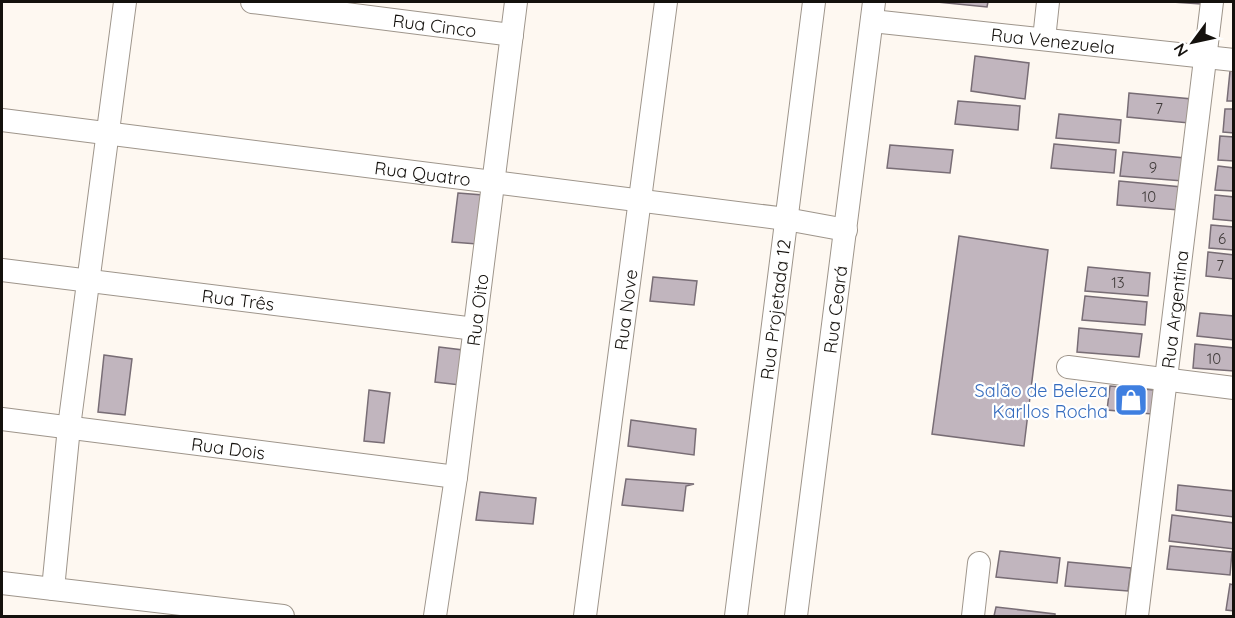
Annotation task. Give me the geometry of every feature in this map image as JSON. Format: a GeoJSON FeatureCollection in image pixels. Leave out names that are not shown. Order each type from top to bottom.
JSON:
{"type":"FeatureCollection","features":[{"type":"Feature","properties":{"kind":"street"},"geometry":{"type":"LineString","coordinates":[[53,589],[69,427],[125,2]]}},
{"type":"Feature","properties":{"kind":"street","name":"Rua Cinco"},"geometry":{"type":"LineString","coordinates":[[252,2],[512,35]]}},
{"type":"Feature","properties":{"kind":"street","name":"Rua Oito"},"geometry":{"type":"LineString","coordinates":[[435,616],[456,477],[516,2]]}},
{"type":"Feature","properties":{"kind":"street","name":"Rua Nove"},"geometry":{"type":"LineString","coordinates":[[585,616],[666,2]]}},
{"type":"Feature","properties":{"kind":"street","name":"Rua Projetada 12"},"geometry":{"type":"LineString","coordinates":[[736,616],[814,2]]}},
{"type":"Feature","properties":{"kind":"street"},"geometry":{"type":"LineString","coordinates":[[1044,39],[1048,2]]}},
{"type":"Feature","properties":{"kind":"street","name":"Rua Argentina"},"geometry":{"type":"LineString","coordinates":[[1137,616],[1212,2]]}},
{"type":"Feature","properties":{"kind":"street","name":"Rua Venezuela"},"geometry":{"type":"LineString","coordinates":[[873,11],[1044,39],[1233,60]]}},
{"type":"Feature","properties":{"kind":"street","name":"Rua Ceará"},"geometry":{"type":"LineString","coordinates":[[796,616],[873,11]]}},
{"type":"Feature","properties":{"kind":"street","name":"Rua Quatro"},"geometry":{"type":"LineString","coordinates":[[2,120],[641,200],[786,219],[846,230]]}},
{"type":"Feature","properties":{"kind":"street","name":"Rua Três"},"geometry":{"type":"LineString","coordinates":[[2,270],[475,329]]}},
{"type":"Feature","properties":{"kind":"street"},"geometry":{"type":"LineString","coordinates":[[1068,367],[1233,388]]}},
{"type":"Feature","properties":{"kind":"street","name":"Rua Dois"},"geometry":{"type":"LineString","coordinates":[[2,418],[456,477]]}},
{"type":"Feature","properties":{"kind":"street"},"geometry":{"type":"LineString","coordinates":[[974,616],[979,563]]}},
{"type":"Feature","properties":{"kind":"street"},"geometry":{"type":"LineString","coordinates":[[2,583],[283,616]]}},
{"type":"Feature","properties":{"kind":"building"},"geometry":{"type":"Polygon","coordinates":[[[937,2],[988,2],[987,7],[937,2]]]}},
{"type":"Feature","properties":{"kind":"building"},"geometry":{"type":"Polygon","coordinates":[[[1172,2],[1201,2],[1201,4],[1172,2]]]}},
{"type":"Feature","properties":{"kind":"building"},"geometry":{"type":"Polygon","coordinates":[[[975,56],[1029,63],[1025,99],[971,91],[975,56]]]}},
{"type":"Feature","properties":{"kind":"building"},"geometry":{"type":"Polygon","coordinates":[[[1230,71],[1234,71],[1234,101],[1227,101],[1230,71]]]}},
{"type":"Feature","properties":{"kind":"building"},"geometry":{"type":"Polygon","coordinates":[[[1129,93],[1192,99],[1189,123],[1127,117],[1129,93]]]}},
{"type":"Feature","properties":{"kind":"building"},"geometry":{"type":"Polygon","coordinates":[[[958,101],[1020,106],[1018,130],[955,124],[958,101]]]}},
{"type":"Feature","properties":{"kind":"building"},"geometry":{"type":"Polygon","coordinates":[[[1225,109],[1234,109],[1234,133],[1223,132],[1225,109]]]}},
{"type":"Feature","properties":{"kind":"building"},"geometry":{"type":"Polygon","coordinates":[[[1059,114],[1121,120],[1119,143],[1056,138],[1059,114]]]}},
{"type":"Feature","properties":{"kind":"building"},"geometry":{"type":"Polygon","coordinates":[[[1220,136],[1234,137],[1234,161],[1218,160],[1220,136]]]}},
{"type":"Feature","properties":{"kind":"building"},"geometry":{"type":"Polygon","coordinates":[[[1054,144],[1116,150],[1114,173],[1051,168],[1054,144]]]}},
{"type":"Feature","properties":{"kind":"building"},"geometry":{"type":"Polygon","coordinates":[[[890,145],[953,150],[950,173],[887,168],[890,145]]]}},
{"type":"Feature","properties":{"kind":"building"},"geometry":{"type":"Polygon","coordinates":[[[1123,152],[1185,158],[1183,181],[1120,176],[1123,152]]]}},
{"type":"Feature","properties":{"kind":"building"},"geometry":{"type":"Polygon","coordinates":[[[1218,166],[1234,168],[1234,191],[1215,190],[1218,166]]]}},
{"type":"Feature","properties":{"kind":"building"},"geometry":{"type":"Polygon","coordinates":[[[1119,181],[1182,187],[1179,210],[1117,205],[1119,181]]]}},
{"type":"Feature","properties":{"kind":"building"},"geometry":{"type":"Polygon","coordinates":[[[458,193],[483,195],[477,244],[452,242],[458,193]]]}},
{"type":"Feature","properties":{"kind":"building"},"geometry":{"type":"Polygon","coordinates":[[[1215,195],[1234,197],[1234,221],[1213,219],[1215,195]]]}},
{"type":"Feature","properties":{"kind":"building"},"geometry":{"type":"Polygon","coordinates":[[[1211,225],[1234,227],[1234,250],[1209,248],[1211,225]]]}},
{"type":"Feature","properties":{"kind":"building"},"geometry":{"type":"Polygon","coordinates":[[[959,236],[1048,250],[1024,446],[932,434],[959,236]]]}},
{"type":"Feature","properties":{"kind":"building"},"geometry":{"type":"Polygon","coordinates":[[[1208,252],[1234,255],[1234,279],[1206,276],[1208,252]]]}},
{"type":"Feature","properties":{"kind":"building"},"geometry":{"type":"Polygon","coordinates":[[[1088,267],[1150,273],[1148,296],[1085,291],[1088,267]]]}},
{"type":"Feature","properties":{"kind":"building"},"geometry":{"type":"Polygon","coordinates":[[[653,277],[697,281],[694,305],[650,301],[653,277]]]}},
{"type":"Feature","properties":{"kind":"building"},"geometry":{"type":"Polygon","coordinates":[[[1085,296],[1147,302],[1145,325],[1082,320],[1085,296]]]}},
{"type":"Feature","properties":{"kind":"building"},"geometry":{"type":"Polygon","coordinates":[[[1200,313],[1234,316],[1234,340],[1197,336],[1200,313]]]}},
{"type":"Feature","properties":{"kind":"building"},"geometry":{"type":"Polygon","coordinates":[[[1079,328],[1142,334],[1139,357],[1077,352],[1079,328]]]}},
{"type":"Feature","properties":{"kind":"building"},"geometry":{"type":"Polygon","coordinates":[[[1195,344],[1234,348],[1234,371],[1193,368],[1195,344]]]}},
{"type":"Feature","properties":{"kind":"building"},"geometry":{"type":"Polygon","coordinates":[[[439,347],[463,350],[460,385],[435,382],[439,347]]]}},
{"type":"Feature","properties":{"kind":"building"},"geometry":{"type":"Polygon","coordinates":[[[104,355],[132,359],[125,415],[98,412],[104,355]]]}},
{"type":"Feature","properties":{"kind":"building","name":"Salão de Beleza Karllos Rocha"},"geometry":{"type":"Polygon","coordinates":[[[1110,386],[1154,390],[1152,414],[1107,410],[1110,386]]]}},
{"type":"Feature","properties":{"kind":"building"},"geometry":{"type":"Polygon","coordinates":[[[369,390],[390,393],[384,443],[364,441],[369,390]]]}},
{"type":"Feature","properties":{"kind":"building"},"geometry":{"type":"Polygon","coordinates":[[[631,420],[696,429],[694,455],[628,446],[631,420]]]}},
{"type":"Feature","properties":{"kind":"building"},"geometry":{"type":"Polygon","coordinates":[[[626,479],[694,484],[686,486],[683,511],[622,505],[626,479]]]}},
{"type":"Feature","properties":{"kind":"building"},"geometry":{"type":"Polygon","coordinates":[[[1178,485],[1234,491],[1234,517],[1176,510],[1178,485]]]}},
{"type":"Feature","properties":{"kind":"building"},"geometry":{"type":"Polygon","coordinates":[[[480,492],[536,498],[533,524],[476,520],[480,492]]]}},
{"type":"Feature","properties":{"kind":"building"},"geometry":{"type":"Polygon","coordinates":[[[1172,515],[1234,523],[1234,549],[1169,541],[1172,515]]]}},
{"type":"Feature","properties":{"kind":"building"},"geometry":{"type":"Polygon","coordinates":[[[1170,546],[1232,552],[1230,575],[1167,569],[1170,546]]]}},
{"type":"Feature","properties":{"kind":"building"},"geometry":{"type":"Polygon","coordinates":[[[1000,551],[1060,558],[1057,583],[996,577],[1000,551]]]}},
{"type":"Feature","properties":{"kind":"building"},"geometry":{"type":"Polygon","coordinates":[[[1068,562],[1131,568],[1128,591],[1065,586],[1068,562]]]}},
{"type":"Feature","properties":{"kind":"building"},"geometry":{"type":"Polygon","coordinates":[[[1230,584],[1234,585],[1234,611],[1226,610],[1230,584]]]}},
{"type":"Feature","properties":{"kind":"building"},"geometry":{"type":"Polygon","coordinates":[[[996,607],[1055,614],[1055,616],[994,616],[996,607]]]}},
{"type":"Feature","properties":{"kind":"place","name":"Salão de Beleza Karllos Rocha"},"geometry":{"type":"Point","coordinates":[1131,400]}}]}
